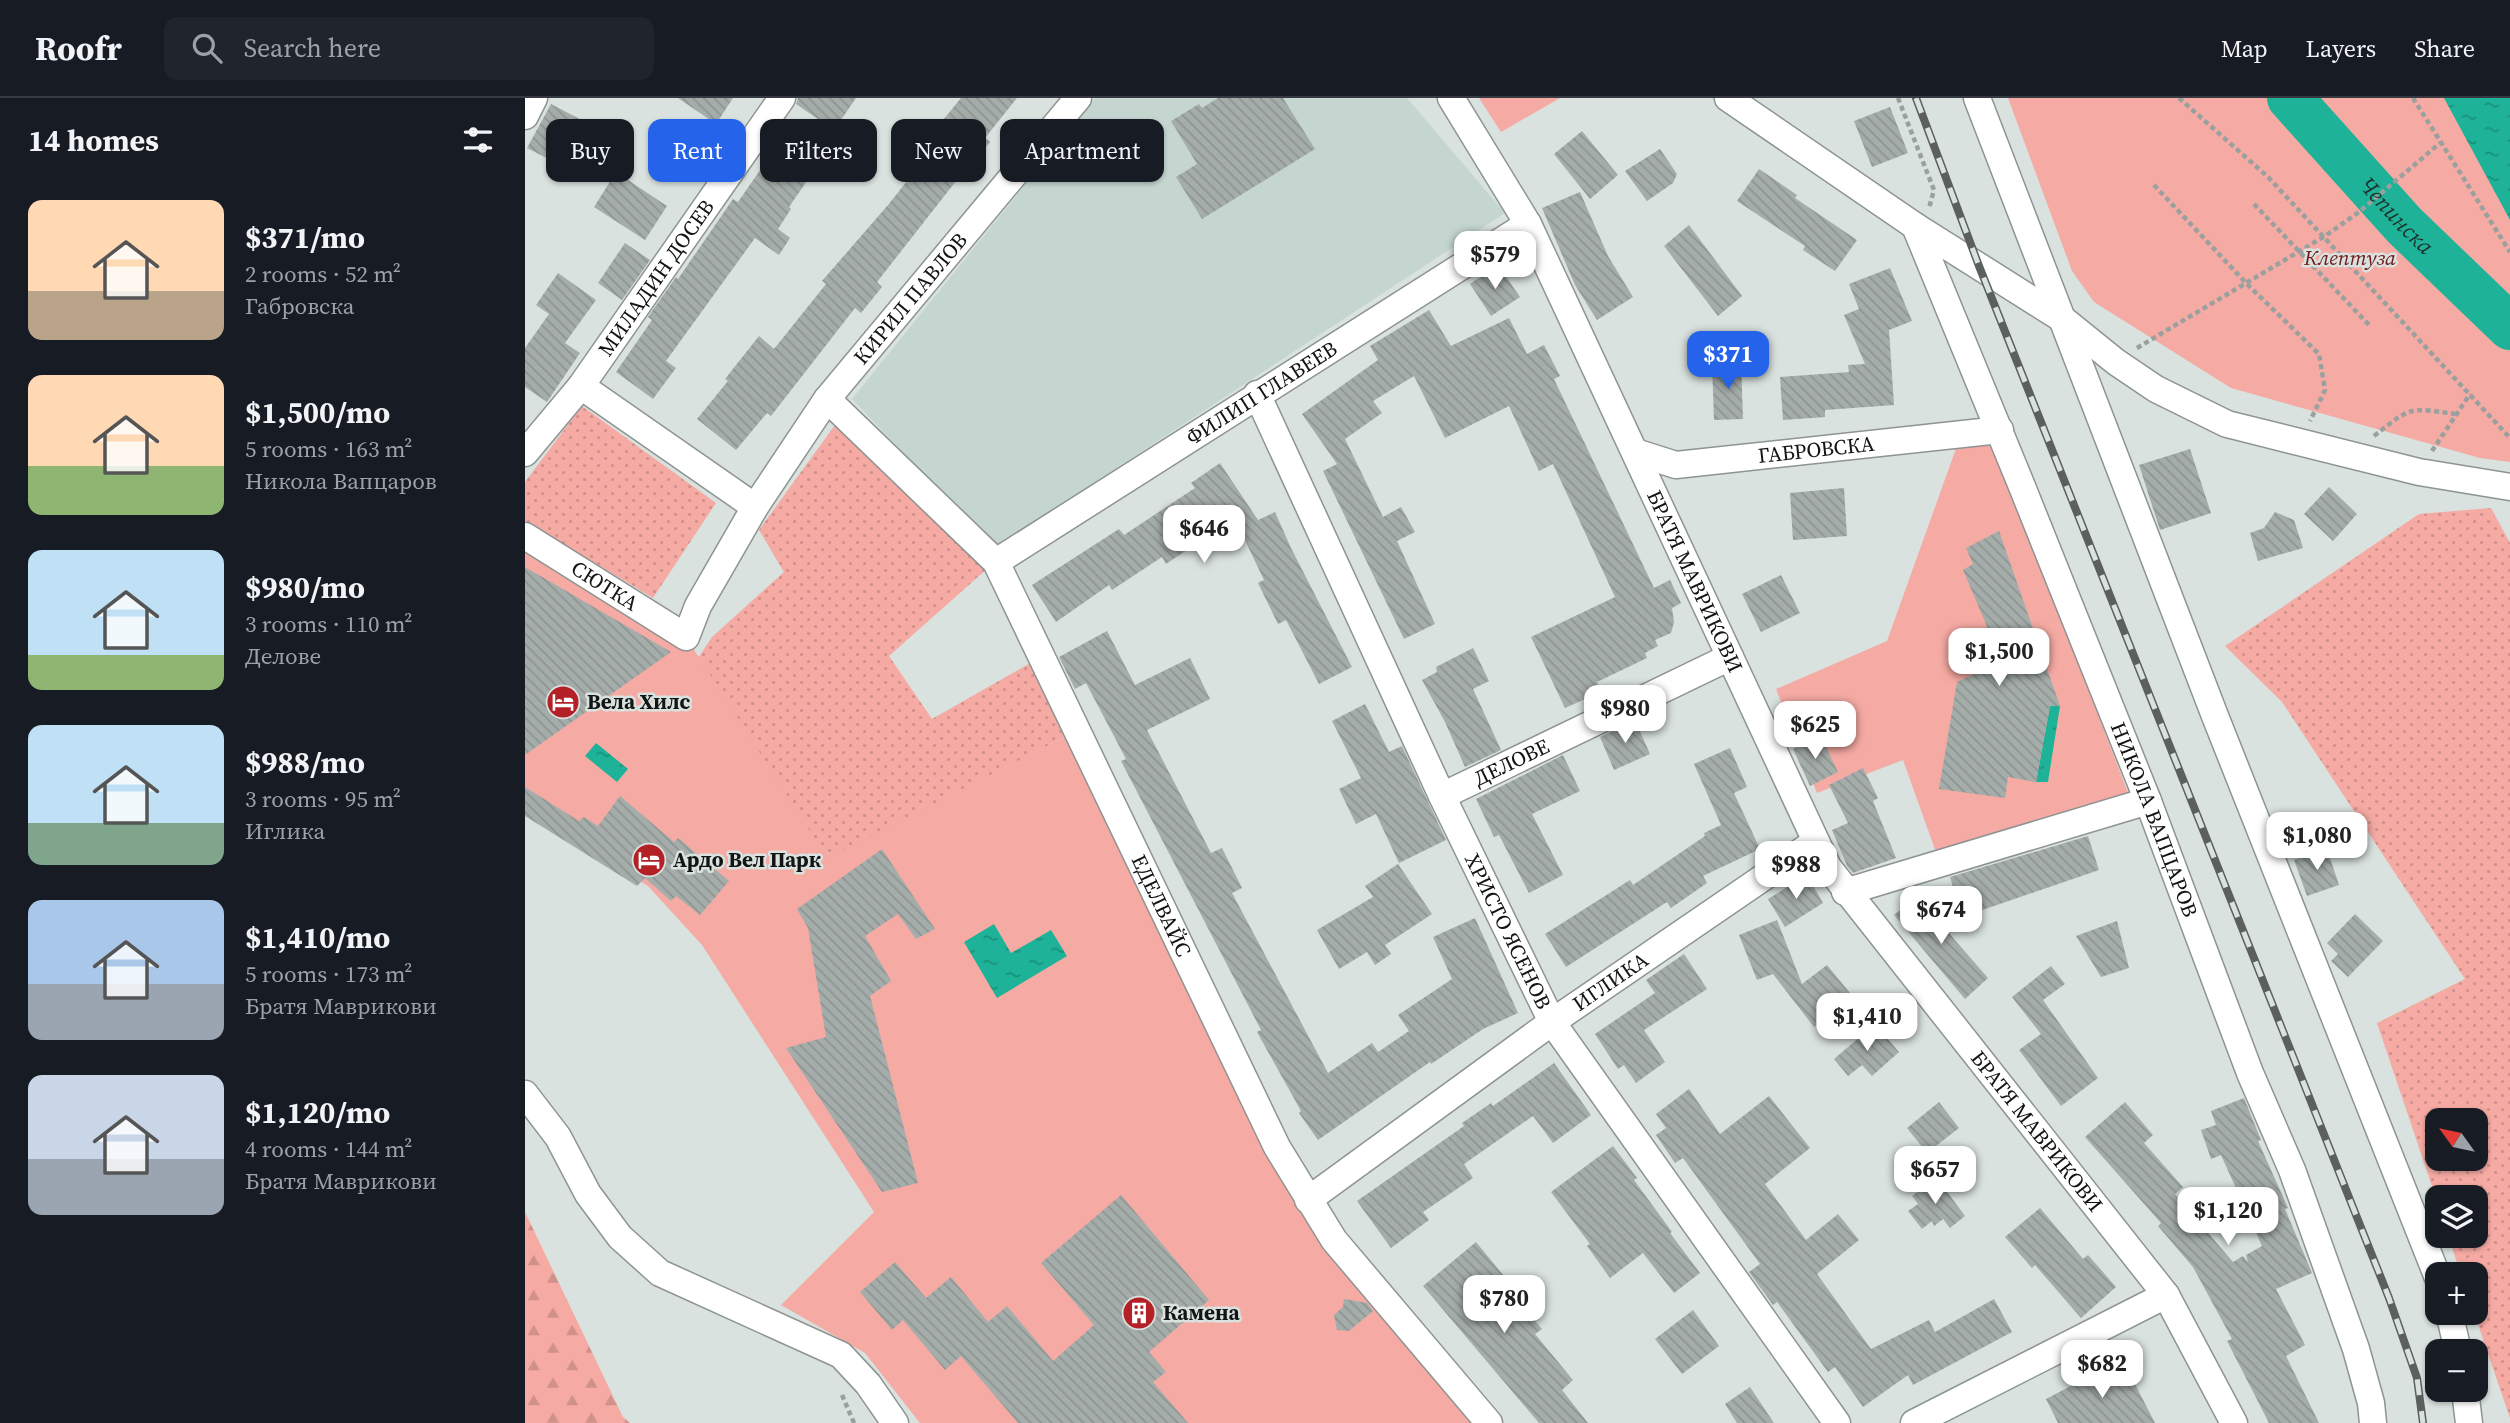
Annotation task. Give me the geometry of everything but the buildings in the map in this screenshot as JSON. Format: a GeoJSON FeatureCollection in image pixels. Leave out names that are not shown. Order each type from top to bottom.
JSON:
{"type":"FeatureCollection","features":[{"type":"Feature","properties":{"kind":"street"},"geometry":{"type":"LineString","coordinates":[[525,116],[534,98]]}},
{"type":"Feature","properties":{"kind":"street","name":"МИЛАДИН ДОСЕВ"},"geometry":{"type":"LineString","coordinates":[[525,453],[581,386],[782,98]]}},
{"type":"Feature","properties":{"kind":"street","name":"КИРИЛ ПАВЛОВ"},"geometry":{"type":"LineString","coordinates":[[686,637],[698,606],[755,507],[827,398],[1078,98]]}},
{"type":"Feature","properties":{"kind":"street","name":"БРАТЯ МАВРИКОВИ"},"geometry":{"type":"LineString","coordinates":[[1451,98],[1528,224],[1828,867],[1845,892],[2166,1295],[2234,1423]]}},
{"type":"Feature","properties":{"kind":"street"},"geometry":{"type":"LineString","coordinates":[[1728,98],[1915,226],[2064,320],[2116,362],[2156,389],[2227,424],[2419,472],[2510,487]]}},
{"type":"Feature","properties":{"kind":"street"},"geometry":{"type":"LineString","coordinates":[[1977,98],[2215,716],[2432,1262]]}},
{"type":"Feature","properties":{"kind":"street","name":"ФИЛИП ГЛАВЕЕВ"},"geometry":{"type":"LineString","coordinates":[[996,562],[1528,224]]}},
{"type":"Feature","properties":{"kind":"street","name":"НИКОЛА ВАПЦАРОВ"},"geometry":{"type":"LineString","coordinates":[[1915,226],[2000,430],[2148,801],[2223,1003],[2296,1182],[2356,1349],[2371,1403],[2373,1423]]}},
{"type":"Feature","properties":{"kind":"street"},"geometry":{"type":"LineString","coordinates":[[581,386],[755,507]]}},
{"type":"Feature","properties":{"kind":"street","name":"ХРИСТО ЯСЕНОВ"},"geometry":{"type":"LineString","coordinates":[[1257,394],[1442,796],[1552,1022],[1837,1423]]}},
{"type":"Feature","properties":{"kind":"street","name":"ЕДЕЛВАЙС"},"geometry":{"type":"LineString","coordinates":[[827,398],[996,562],[1277,1147],[1333,1240],[1489,1423]]}},
{"type":"Feature","properties":{"kind":"street","name":"ГАБРОВСКА"},"geometry":{"type":"LineString","coordinates":[[1635,452],[1676,465],[2000,430]]}},
{"type":"Feature","properties":{"kind":"street","name":"СЮТКА"},"geometry":{"type":"LineString","coordinates":[[525,536],[686,637]]}},
{"type":"Feature","properties":{"kind":"street","name":"ДЕЛОВЕ"},"geometry":{"type":"LineString","coordinates":[[1442,796],[1730,657]]}},
{"type":"Feature","properties":{"kind":"street"},"geometry":{"type":"LineString","coordinates":[[1845,892],[2148,801]]}},
{"type":"Feature","properties":{"kind":"street","name":"ИГЛИКА"},"geometry":{"type":"LineString","coordinates":[[1308,1200],[1552,1022],[1815,842]]}},
{"type":"Feature","properties":{"kind":"street"},"geometry":{"type":"LineString","coordinates":[[525,1094],[558,1136],[589,1194],[620,1237],[660,1273],[841,1355],[868,1384],[895,1423]]}},
{"type":"Feature","properties":{"kind":"street"},"geometry":{"type":"LineString","coordinates":[[1913,1423],[2166,1295]]}},
{"type":"Feature","properties":{"kind":"street"},"geometry":{"type":"LineString","coordinates":[[2466,1402],[2469,1423]]}},
{"type":"Feature","properties":{"kind":"path"},"geometry":{"type":"LineString","coordinates":[[1898,98],[1934,190],[1931,205],[1915,226]]}},
{"type":"Feature","properties":{"kind":"path"},"geometry":{"type":"LineString","coordinates":[[2179,98],[2249,159],[2325,236],[2510,438]]}},
{"type":"Feature","properties":{"kind":"path"},"geometry":{"type":"LineString","coordinates":[[2413,98],[2510,252]]}},
{"type":"Feature","properties":{"kind":"path"},"geometry":{"type":"LineString","coordinates":[[2116,362],[2159,333],[2325,236],[2359,212],[2440,143]]}},
{"type":"Feature","properties":{"kind":"path"},"geometry":{"type":"LineString","coordinates":[[2154,185],[2246,283],[2319,354],[2325,390],[2300,442]]}},
{"type":"Feature","properties":{"kind":"path"},"geometry":{"type":"LineString","coordinates":[[2254,204],[2371,327]]}},
{"type":"Feature","properties":{"kind":"path"},"geometry":{"type":"LineString","coordinates":[[2419,472],[2470,394]]}},
{"type":"Feature","properties":{"kind":"path"},"geometry":{"type":"LineString","coordinates":[[2351,454],[2407,411],[2418,408],[2455,414]]}},
{"type":"Feature","properties":{"kind":"shaded area"},"geometry":{"type":"Polygon","coordinates":[[[1095,98],[1407,98],[1505,213],[1001,544],[986,540],[852,399],[1027,182],[1164,182],[1164,119],[1078,119],[1095,98]]]}},
{"type":"Feature","properties":{"kind":"green space"},"geometry":{"type":"Polygon","coordinates":[[[1479,98],[1560,98],[1501,132],[1479,98]]]}},
{"type":"Feature","properties":{"kind":"green space","name":"Клептуза"},"geometry":{"type":"Polygon","coordinates":[[[2008,98],[2510,98],[2510,462],[2480,458],[2231,388],[2094,302],[2072,271],[2008,98]]]}},
{"type":"Feature","properties":{"kind":"green space"},"geometry":{"type":"Polygon","coordinates":[[[582,406],[716,503],[653,598],[525,521],[525,482],[582,406]]]}},
{"type":"Feature","properties":{"kind":"green space"},"geometry":{"type":"Polygon","coordinates":[[[835,425],[854,427],[989,567],[889,656],[932,719],[1034,661],[1071,734],[827,859],[698,658],[712,637],[784,572],[759,530],[835,425]]]}},
{"type":"Feature","properties":{"kind":"green space"},"geometry":{"type":"Polygon","coordinates":[[[1958,443],[1995,446],[2128,793],[1937,855],[1903,760],[1817,793],[1776,689],[1887,641],[1958,443]]]}},
{"type":"Feature","properties":{"kind":"green space"},"geometry":{"type":"Polygon","coordinates":[[[2491,508],[2510,543],[2510,1418],[2488,1354],[2488,1339],[2483,1339],[2478,1325],[2488,1325],[2488,1262],[2457,1262],[2452,1248],[2488,1248],[2488,1185],[2432,1185],[2427,1171],[2489,1171],[2489,1108],[2425,1108],[2425,1165],[2377,1023],[2465,979],[2282,702],[2225,646],[2419,514],[2491,508]]]}},
{"type":"Feature","properties":{"kind":"green space"},"geometry":{"type":"Polygon","coordinates":[[[525,536],[686,637],[827,858],[1071,734],[1260,1129],[1480,1423],[920,1423],[865,1353],[781,1305],[874,1212],[702,945],[648,886],[525,812],[525,536]]]}},
{"type":"Feature","properties":{"kind":"green space"},"geometry":{"type":"Polygon","coordinates":[[[525,1212],[623,1417],[630,1423],[525,1423],[525,1212]]]}},
{"type":"Feature","properties":{"kind":"water"},"geometry":{"type":"Polygon","coordinates":[[[2444,98],[2510,98],[2510,220],[2444,98]]]}},
{"type":"Feature","properties":{"kind":"water"},"geometry":{"type":"Polygon","coordinates":[[[2050,706],[2060,706],[2048,782],[2036,782],[2050,706]]]}},
{"type":"Feature","properties":{"kind":"water"},"geometry":{"type":"Polygon","coordinates":[[[596,743],[628,769],[617,782],[585,756],[596,743]]]}},
{"type":"Feature","properties":{"kind":"water"},"geometry":{"type":"Polygon","coordinates":[[[994,924],[1011,953],[1051,930],[1067,956],[997,998],[964,942],[994,924]]]}},
{"type":"Feature","properties":{"kind":"waterway","name":"Чепинска"},"geometry":{"type":"LineString","coordinates":[[2290,98],[2404,225],[2510,327]]}},
{"type":"Feature","properties":{"kind":"railway"},"geometry":{"type":"LineString","coordinates":[[1916,98],[1979,266],[2389,1298],[2417,1378],[2423,1423]]}},
{"type":"Feature","properties":{"kind":"place","name":"Вела Хилс"},"geometry":{"type":"Point","coordinates":[563,702]}},
{"type":"Feature","properties":{"kind":"place","name":"Ардо Вел Парк"},"geometry":{"type":"Point","coordinates":[649,860]}},
{"type":"Feature","properties":{"kind":"place","name":"Камена"},"geometry":{"type":"Point","coordinates":[1139,1313]}}]}
